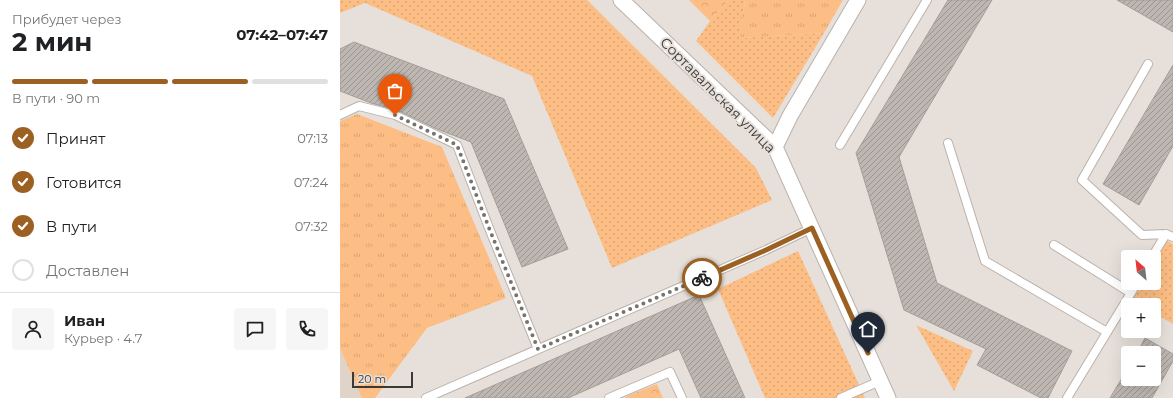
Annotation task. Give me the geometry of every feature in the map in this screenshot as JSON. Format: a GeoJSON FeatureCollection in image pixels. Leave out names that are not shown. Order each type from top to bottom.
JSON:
{"type":"FeatureCollection","features":[{"type":"Feature","properties":{"kind":"street","name":"Сортавальская улица"},"geometry":{"type":"LineString","coordinates":[[621,0],[775,147],[888,398]]}},
{"type":"Feature","properties":{"kind":"street"},"geometry":{"type":"LineString","coordinates":[[775,147],[790,116],[858,0]]}},
{"type":"Feature","properties":{"kind":"lane"},"geometry":{"type":"LineString","coordinates":[[840,145],[927,0]]}},
{"type":"Feature","properties":{"kind":"lane"},"geometry":{"type":"LineString","coordinates":[[1148,64],[1082,180],[1142,235],[1169,235]]}},
{"type":"Feature","properties":{"kind":"lane"},"geometry":{"type":"LineString","coordinates":[[340,115],[360,106],[395,115],[457,145],[538,349]]}},
{"type":"Feature","properties":{"kind":"lane"},"geometry":{"type":"LineString","coordinates":[[948,143],[985,261],[1107,332]]}},
{"type":"Feature","properties":{"kind":"lane"},"geometry":{"type":"LineString","coordinates":[[426,398],[766,250],[812,228]]}},
{"type":"Feature","properties":{"kind":"lane"},"geometry":{"type":"LineString","coordinates":[[1157,250],[1169,235]]}},
{"type":"Feature","properties":{"kind":"lane"},"geometry":{"type":"LineString","coordinates":[[1054,245],[1131,293]]}},
{"type":"Feature","properties":{"kind":"lane"},"geometry":{"type":"LineString","coordinates":[[1067,398],[1133,290]]}},
{"type":"Feature","properties":{"kind":"lane"},"geometry":{"type":"LineString","coordinates":[[609,398],[670,372],[682,398]]}},
{"type":"Feature","properties":{"kind":"lane"},"geometry":{"type":"LineString","coordinates":[[841,398],[880,381]]}},
{"type":"Feature","properties":{"kind":"shaded area"},"geometry":{"type":"Polygon","coordinates":[[[340,330],[369,398],[340,398],[340,330]]]}},
{"type":"Feature","properties":{"kind":"green space"},"geometry":{"type":"Polygon","coordinates":[[[340,0],[587,0],[756,168],[772,200],[612,268],[532,76],[365,3],[340,13],[340,0]]]}},
{"type":"Feature","properties":{"kind":"green space"},"geometry":{"type":"Polygon","coordinates":[[[689,0],[729,0],[710,21],[689,0]]]}},
{"type":"Feature","properties":{"kind":"green space"},"geometry":{"type":"Polygon","coordinates":[[[729,0],[745,0],[740,38],[824,33],[773,118],[696,41],[710,21],[729,0]]]}},
{"type":"Feature","properties":{"kind":"green space"},"geometry":{"type":"Polygon","coordinates":[[[745,0],[843,0],[824,33],[740,38],[745,0]]]}},
{"type":"Feature","properties":{"kind":"green space"},"geometry":{"type":"Polygon","coordinates":[[[357,114],[442,147],[506,298],[427,328],[375,398],[362,398],[340,348],[340,121],[357,114]]]}},
{"type":"Feature","properties":{"kind":"green space"},"geometry":{"type":"Polygon","coordinates":[[[1166,240],[1173,244],[1173,324],[1161,317],[1161,298],[1130,298],[1135,290],[1161,290],[1160,250],[1166,240]]]}},
{"type":"Feature","properties":{"kind":"green space"},"geometry":{"type":"Polygon","coordinates":[[[798,251],[865,398],[765,398],[718,289],[798,251]]]}},
{"type":"Feature","properties":{"kind":"green space"},"geometry":{"type":"Polygon","coordinates":[[[916,325],[973,351],[954,391],[916,325]]]}},
{"type":"Feature","properties":{"kind":"green space"},"geometry":{"type":"Polygon","coordinates":[[[657,384],[663,398],[625,398],[627,396],[657,384]]]}},
{"type":"Feature","properties":{"kind":"building"},"geometry":{"type":"Polygon","coordinates":[[[948,0],[992,0],[899,157],[937,283],[1072,351],[1048,398],[1041,398],[977,365],[986,349],[904,310],[856,153],[948,0]]]}},
{"type":"Feature","properties":{"kind":"building"},"geometry":{"type":"Polygon","coordinates":[[[1117,0],[1173,0],[1173,32],[1117,0]]]}},
{"type":"Feature","properties":{"kind":"building"},"geometry":{"type":"Polygon","coordinates":[[[354,42],[504,99],[568,249],[522,267],[471,142],[437,129],[397,110],[371,103],[340,91],[340,49],[354,42]]]}},
{"type":"Feature","properties":{"kind":"building"},"geometry":{"type":"Polygon","coordinates":[[[1173,65],[1173,146],[1139,205],[1103,184],[1173,65]]]}},
{"type":"Feature","properties":{"kind":"building"},"geometry":{"type":"Polygon","coordinates":[[[699,295],[745,398],[701,398],[679,349],[568,398],[465,398],[699,295]]]}},
{"type":"Feature","properties":{"kind":"building"},"geometry":{"type":"Polygon","coordinates":[[[1145,338],[1159,346],[1141,346],[1145,338]]]}},
{"type":"Feature","properties":{"kind":"building"},"geometry":{"type":"Polygon","coordinates":[[[1161,347],[1173,354],[1173,361],[1161,382],[1161,347]]]}},
{"type":"Feature","properties":{"kind":"building"},"geometry":{"type":"Polygon","coordinates":[[[1121,380],[1121,386],[1159,386],[1152,398],[1110,398],[1121,380]]]}},
{"type":"Feature","properties":{"kind":"way so far"},"geometry":{"type":"LineString","coordinates":[[395,115],[457,145],[538,349],[702,278]]}},
{"type":"Feature","properties":{"kind":"route"},"geometry":{"type":"LineString","coordinates":[[702,278],[812,228],[868,353]]}}]}
